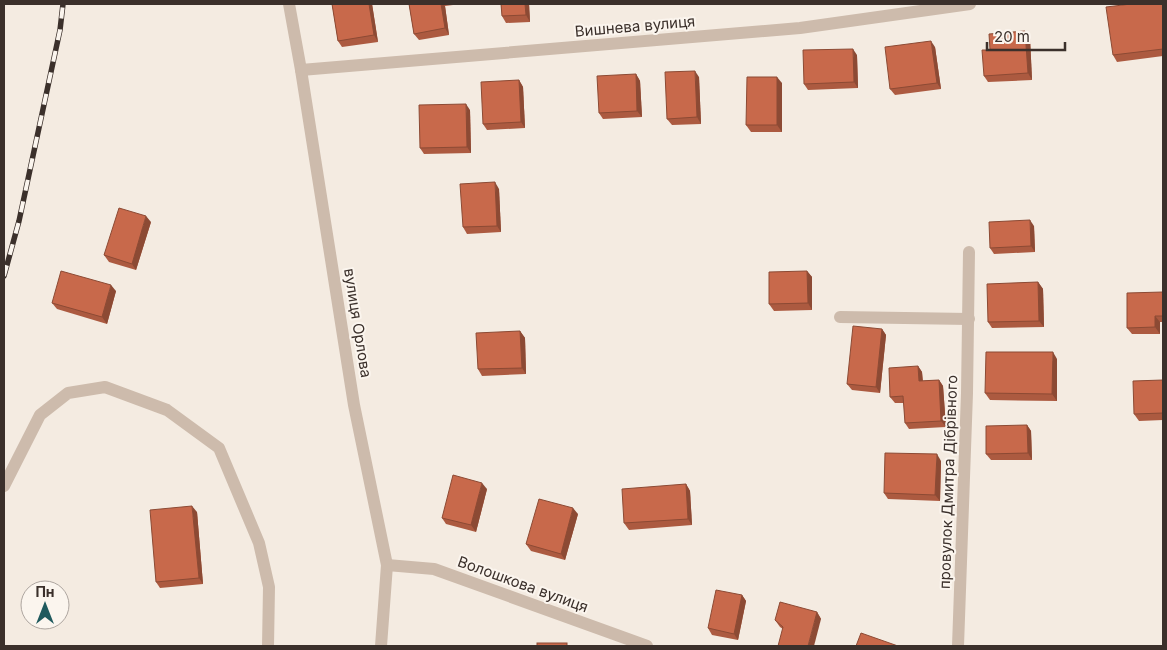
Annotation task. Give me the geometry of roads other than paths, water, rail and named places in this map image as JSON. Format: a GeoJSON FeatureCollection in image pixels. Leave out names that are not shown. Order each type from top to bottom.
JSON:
{"type":"FeatureCollection","features":[{"type":"Feature","properties":{"kind":"street","name":"вулиця Орлова"},"geometry":{"type":"LineString","coordinates":[[289,4],[354,406],[386,565],[381,646]]}},
{"type":"Feature","properties":{"kind":"street","name":"Вишнева вулиця"},"geometry":{"type":"LineString","coordinates":[[301,70],[800,28],[970,4]]}},
{"type":"Feature","properties":{"kind":"street","name":"провулок Дмитра Дібрівного"},"geometry":{"type":"LineString","coordinates":[[958,646],[969,319],[969,252]]}},
{"type":"Feature","properties":{"kind":"street"},"geometry":{"type":"LineString","coordinates":[[840,317],[969,319]]}},
{"type":"Feature","properties":{"kind":"street"},"geometry":{"type":"LineString","coordinates":[[4,486],[40,415],[68,392],[105,387],[167,410],[219,448],[259,543],[269,587],[268,646]]}},
{"type":"Feature","properties":{"kind":"street","name":"Волошкова вулиця"},"geometry":{"type":"LineString","coordinates":[[386,565],[434,570],[646,646]]}},
{"type":"Feature","properties":{"kind":"railway"},"geometry":{"type":"LineString","coordinates":[[4,276],[19,221],[60,30],[63,4]]}}]}
